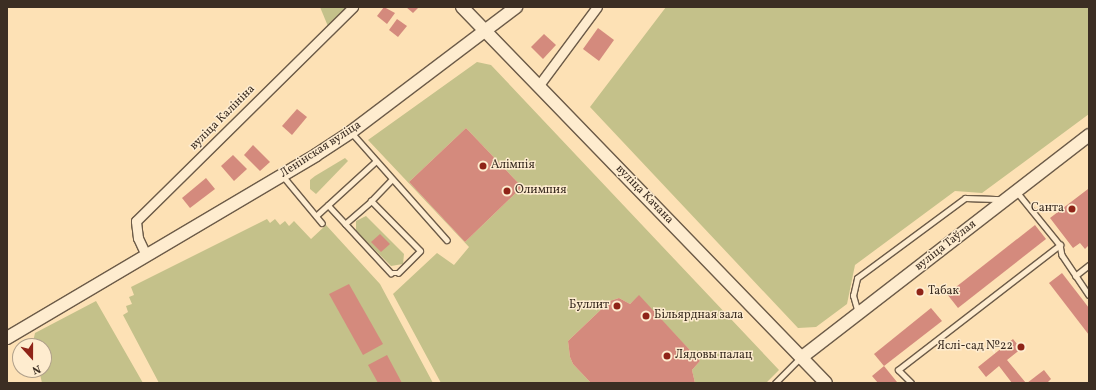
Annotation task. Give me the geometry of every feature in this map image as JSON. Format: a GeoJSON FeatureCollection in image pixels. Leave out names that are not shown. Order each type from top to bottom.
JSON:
{"type":"FeatureCollection","features":[{"type":"Feature","properties":{"kind":"main road","name":"вуліца Качана"},"geometry":{"type":"LineString","coordinates":[[462,7],[487,30],[826,383]]}},
{"type":"Feature","properties":{"kind":"main road","name":"Ленінская вуліца"},"geometry":{"type":"LineString","coordinates":[[7,338],[282,175],[351,132],[516,7]]}},
{"type":"Feature","properties":{"kind":"main road","name":"вуліца Таўлая"},"geometry":{"type":"LineString","coordinates":[[802,357],[1089,135]]}},
{"type":"Feature","properties":{"kind":"street","name":"вуліца Калініна"},"geometry":{"type":"LineString","coordinates":[[146,255],[138,238],[136,221],[353,7]]}},
{"type":"Feature","properties":{"kind":"street"},"geometry":{"type":"LineString","coordinates":[[539,85],[597,7]]}},
{"type":"Feature","properties":{"kind":"lane"},"geometry":{"type":"LineString","coordinates":[[351,132],[447,240]]}},
{"type":"Feature","properties":{"kind":"lane"},"geometry":{"type":"LineString","coordinates":[[316,216],[376,161]]}},
{"type":"Feature","properties":{"kind":"lane"},"geometry":{"type":"LineString","coordinates":[[282,175],[322,223]]}},
{"type":"Feature","properties":{"kind":"lane"},"geometry":{"type":"LineString","coordinates":[[346,224],[392,179]]}},
{"type":"Feature","properties":{"kind":"lane"},"geometry":{"type":"LineString","coordinates":[[1016,192],[1060,246],[1062,255],[1088,293]]}},
{"type":"Feature","properties":{"kind":"lane"},"geometry":{"type":"LineString","coordinates":[[858,314],[853,296],[857,278],[965,198],[1006,199]]}},
{"type":"Feature","properties":{"kind":"lane"},"geometry":{"type":"LineString","coordinates":[[328,205],[391,273],[398,273],[420,251],[371,201]]}},
{"type":"Feature","properties":{"kind":"lane"},"geometry":{"type":"LineString","coordinates":[[910,383],[898,370],[1060,246]]}},
{"type":"Feature","properties":{"kind":"lane"},"geometry":{"type":"LineString","coordinates":[[1075,276],[1089,265]]}},
{"type":"Feature","properties":{"kind":"lane"},"geometry":{"type":"LineString","coordinates":[[775,383],[802,357]]}},
{"type":"Feature","properties":{"kind":"shaded area"},"geometry":{"type":"Polygon","coordinates":[[[320,7],[360,7],[332,36],[320,7]]]}},
{"type":"Feature","properties":{"kind":"shaded area"},"geometry":{"type":"Polygon","coordinates":[[[666,7],[1089,7],[1089,114],[982,193],[955,191],[855,265],[847,304],[816,327],[798,328],[590,107],[666,7]]]}},
{"type":"Feature","properties":{"kind":"shaded area"},"geometry":{"type":"Polygon","coordinates":[[[477,62],[491,65],[779,370],[766,383],[695,383],[692,370],[700,361],[639,296],[630,304],[619,298],[610,301],[568,341],[570,357],[573,364],[591,383],[441,383],[393,294],[437,253],[454,265],[469,247],[368,140],[477,62]],[[466,128],[409,182],[465,242],[522,187],[466,128]]]}},
{"type":"Feature","properties":{"kind":"shaded area"},"geometry":{"type":"Polygon","coordinates":[[[345,158],[348,161],[316,194],[310,189],[310,180],[345,158]]]}},
{"type":"Feature","properties":{"kind":"shaded area"},"geometry":{"type":"Polygon","coordinates":[[[366,216],[404,254],[403,264],[391,266],[356,231],[356,221],[366,216]]]}},
{"type":"Feature","properties":{"kind":"shaded area"},"geometry":{"type":"Polygon","coordinates":[[[267,219],[270,223],[275,219],[280,225],[285,221],[289,226],[294,221],[311,239],[326,225],[380,284],[433,383],[159,383],[123,315],[128,312],[126,306],[132,304],[129,297],[134,295],[131,287],[267,219]]]}},
{"type":"Feature","properties":{"kind":"shaded area"},"geometry":{"type":"Polygon","coordinates":[[[96,301],[143,383],[42,383],[41,378],[52,378],[52,338],[34,338],[35,333],[96,301]]]}},
{"type":"Feature","properties":{"kind":"building"},"geometry":{"type":"Polygon","coordinates":[[[384,7],[395,13],[387,24],[377,16],[384,7]]]}},
{"type":"Feature","properties":{"kind":"building"},"geometry":{"type":"Polygon","coordinates":[[[406,7],[419,7],[413,13],[406,7]]]}},
{"type":"Feature","properties":{"kind":"building"},"geometry":{"type":"Polygon","coordinates":[[[397,19],[407,26],[398,37],[389,30],[397,19]]]}},
{"type":"Feature","properties":{"kind":"building"},"geometry":{"type":"Polygon","coordinates":[[[598,28],[614,40],[599,61],[583,49],[598,28]]]}},
{"type":"Feature","properties":{"kind":"building"},"geometry":{"type":"Polygon","coordinates":[[[544,34],[556,45],[543,59],[531,47],[544,34]]]}},
{"type":"Feature","properties":{"kind":"building"},"geometry":{"type":"Polygon","coordinates":[[[297,109],[307,117],[292,135],[282,126],[297,109]]]}},
{"type":"Feature","properties":{"kind":"building"},"geometry":{"type":"Polygon","coordinates":[[[466,128],[522,187],[465,242],[409,182],[466,128]]]}},
{"type":"Feature","properties":{"kind":"building"},"geometry":{"type":"Polygon","coordinates":[[[253,145],[270,162],[260,171],[244,155],[253,145]]]}},
{"type":"Feature","properties":{"kind":"building"},"geometry":{"type":"Polygon","coordinates":[[[233,155],[247,169],[234,181],[221,166],[233,155]]]}},
{"type":"Feature","properties":{"kind":"building"},"geometry":{"type":"Polygon","coordinates":[[[206,178],[215,189],[190,208],[182,198],[206,178]]]}},
{"type":"Feature","properties":{"kind":"building"},"geometry":{"type":"Polygon","coordinates":[[[1088,189],[1089,245],[1085,249],[1080,243],[1073,248],[1050,218],[1088,189]]]}},
{"type":"Feature","properties":{"kind":"building"},"geometry":{"type":"Polygon","coordinates":[[[1035,225],[1046,239],[958,308],[947,294],[1035,225]]]}},
{"type":"Feature","properties":{"kind":"building"},"geometry":{"type":"Polygon","coordinates":[[[380,234],[390,244],[381,252],[371,242],[380,234]]]}},
{"type":"Feature","properties":{"kind":"building"},"geometry":{"type":"Polygon","coordinates":[[[1062,273],[1089,308],[1089,335],[1049,283],[1062,273]]]}},
{"type":"Feature","properties":{"kind":"building"},"geometry":{"type":"Polygon","coordinates":[[[349,284],[383,344],[363,355],[329,294],[349,284]]]}},
{"type":"Feature","properties":{"kind":"building"},"geometry":{"type":"Polygon","coordinates":[[[639,295],[700,361],[692,370],[695,383],[591,383],[573,364],[570,357],[568,341],[610,301],[619,298],[630,304],[639,295]]]}},
{"type":"Feature","properties":{"kind":"building"},"geometry":{"type":"Polygon","coordinates":[[[931,308],[942,321],[884,366],[874,354],[931,308]]]}},
{"type":"Feature","properties":{"kind":"building"},"geometry":{"type":"Polygon","coordinates":[[[1013,339],[1021,349],[1007,360],[1026,383],[1012,383],[999,366],[986,377],[978,367],[1013,339]]]}},
{"type":"Feature","properties":{"kind":"building"},"geometry":{"type":"Polygon","coordinates":[[[387,355],[402,383],[378,383],[368,365],[387,355]]]}},
{"type":"Feature","properties":{"kind":"building"},"geometry":{"type":"Polygon","coordinates":[[[884,366],[898,383],[878,383],[872,376],[884,366]]]}},
{"type":"Feature","properties":{"kind":"building"},"geometry":{"type":"Polygon","coordinates":[[[1044,370],[1051,379],[1047,383],[1027,383],[1044,370]]]}},
{"type":"Feature","properties":{"kind":"place","name":"Алімпія"},"geometry":{"type":"Point","coordinates":[483,166]}},
{"type":"Feature","properties":{"kind":"place","name":"Олимпия"},"geometry":{"type":"Point","coordinates":[507,191]}},
{"type":"Feature","properties":{"kind":"place","name":"Санта"},"geometry":{"type":"Point","coordinates":[1072,209]}},
{"type":"Feature","properties":{"kind":"place","name":"Табак"},"geometry":{"type":"Point","coordinates":[920,292]}},
{"type":"Feature","properties":{"kind":"place","name":"Буллит"},"geometry":{"type":"Point","coordinates":[617,306]}},
{"type":"Feature","properties":{"kind":"place","name":"Більярдная зала"},"geometry":{"type":"Point","coordinates":[646,316]}},
{"type":"Feature","properties":{"kind":"place","name":"Яслі-сад №22"},"geometry":{"type":"Point","coordinates":[1021,347]}},
{"type":"Feature","properties":{"kind":"place","name":"Лядовы палац"},"geometry":{"type":"Point","coordinates":[667,356]}}]}
